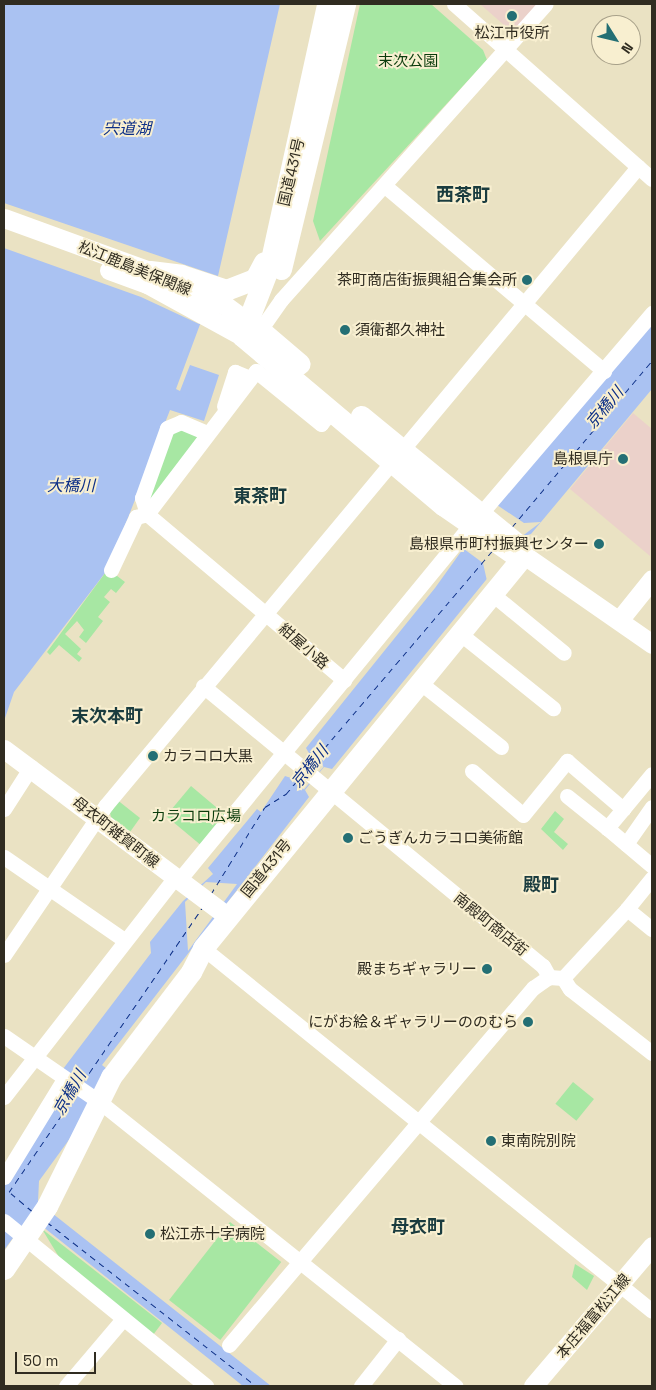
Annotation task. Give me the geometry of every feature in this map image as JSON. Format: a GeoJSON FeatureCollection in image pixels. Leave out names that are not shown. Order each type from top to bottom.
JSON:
{"type":"FeatureCollection","features":[{"type":"Feature","properties":{"kind":"highway","name":"国道431号"},"geometry":{"type":"LineString","coordinates":[[250,329],[276,239],[327,4]]}},
{"type":"Feature","properties":{"kind":"highway","name":"国道431号"},"geometry":{"type":"LineString","coordinates":[[250,329],[291,241],[346,4]]}},
{"type":"Feature","properties":{"kind":"highway"},"geometry":{"type":"LineString","coordinates":[[150,271],[181,275],[206,298],[255,279],[276,239]]}},
{"type":"Feature","properties":{"kind":"highway"},"geometry":{"type":"LineString","coordinates":[[250,329],[333,409],[398,456]]}},
{"type":"Feature","properties":{"kind":"highway"},"geometry":{"type":"LineString","coordinates":[[250,329],[398,456],[518,550]]}},
{"type":"Feature","properties":{"kind":"highway","name":"国道431号"},"geometry":{"type":"LineString","coordinates":[[27,1231],[48,1206],[111,1077],[191,972],[224,913],[322,785],[418,681],[491,592],[518,550]]}},
{"type":"Feature","properties":{"kind":"highway"},"geometry":{"type":"LineString","coordinates":[[4,1269],[27,1231]]}},
{"type":"Feature","properties":{"kind":"main road","name":"松江鹿島美保関線"},"geometry":{"type":"LineString","coordinates":[[4,218],[150,271]]}},
{"type":"Feature","properties":{"kind":"main road","name":"松江鹿島美保関線"},"geometry":{"type":"LineString","coordinates":[[4,232],[147,284],[206,298],[250,329]]}},
{"type":"Feature","properties":{"kind":"main road"},"geometry":{"type":"LineString","coordinates":[[518,550],[620,619],[652,644]]}},
{"type":"Feature","properties":{"kind":"main road"},"geometry":{"type":"LineString","coordinates":[[620,619],[652,579]]}},
{"type":"Feature","properties":{"kind":"main road","name":"母衣町雑賀町線"},"geometry":{"type":"LineString","coordinates":[[4,749],[31,767],[224,913]]}},
{"type":"Feature","properties":{"kind":"main road","name":"本庄福富松江線"},"geometry":{"type":"LineString","coordinates":[[533,1386],[652,1246]]}},
{"type":"Feature","properties":{"kind":"street"},"geometry":{"type":"LineString","coordinates":[[4,955],[97,817],[203,686],[524,304],[648,174],[454,4]]}},
{"type":"Feature","properties":{"kind":"street"},"geometry":{"type":"LineString","coordinates":[[250,329],[281,300],[385,186],[546,4]]}},
{"type":"Feature","properties":{"kind":"street"},"geometry":{"type":"LineString","coordinates":[[385,186],[604,371]]}},
{"type":"Feature","properties":{"kind":"street"},"geometry":{"type":"LineString","coordinates":[[4,1097],[32,1056],[123,940],[181,882],[344,680],[652,313]]}},
{"type":"Feature","properties":{"kind":"street"},"geometry":{"type":"LineString","coordinates":[[110,570],[136,518],[147,514],[256,371],[321,424],[333,409]]}},
{"type":"Feature","properties":{"kind":"street"},"geometry":{"type":"LineString","coordinates":[[147,514],[142,498],[167,428],[181,422],[207,433]]}},
{"type":"Feature","properties":{"kind":"street","name":"紺屋小路"},"geometry":{"type":"LineString","coordinates":[[147,514],[344,680]]}},
{"type":"Feature","properties":{"kind":"street"},"geometry":{"type":"LineString","coordinates":[[491,592],[564,653]]}},
{"type":"Feature","properties":{"kind":"street"},"geometry":{"type":"LineString","coordinates":[[458,632],[552,708]]}},
{"type":"Feature","properties":{"kind":"street"},"geometry":{"type":"LineString","coordinates":[[418,681],[501,747]]}},
{"type":"Feature","properties":{"kind":"street","name":"南殿町商店街"},"geometry":{"type":"LineString","coordinates":[[203,686],[556,978],[652,1054]]}},
{"type":"Feature","properties":{"kind":"street"},"geometry":{"type":"LineString","coordinates":[[472,772],[523,815],[567,761],[622,809]]}},
{"type":"Feature","properties":{"kind":"street"},"geometry":{"type":"LineString","coordinates":[[4,809],[31,767]]}},
{"type":"Feature","properties":{"kind":"street"},"geometry":{"type":"LineString","coordinates":[[607,828],[652,774]]}},
{"type":"Feature","properties":{"kind":"street"},"geometry":{"type":"LineString","coordinates":[[638,790],[652,802]]}},
{"type":"Feature","properties":{"kind":"street"},"geometry":{"type":"LineString","coordinates":[[567,796],[652,866]]}},
{"type":"Feature","properties":{"kind":"street"},"geometry":{"type":"LineString","coordinates":[[626,844],[652,806]]}},
{"type":"Feature","properties":{"kind":"street"},"geometry":{"type":"LineString","coordinates":[[4,857],[123,940]]}},
{"type":"Feature","properties":{"kind":"street"},"geometry":{"type":"LineString","coordinates":[[229,1345],[300,1259],[533,988],[556,978],[627,909],[652,878]]}},
{"type":"Feature","properties":{"kind":"street"},"geometry":{"type":"LineString","coordinates":[[627,909],[652,929]]}},
{"type":"Feature","properties":{"kind":"street"},"geometry":{"type":"LineString","coordinates":[[203,948],[652,1311]]}},
{"type":"Feature","properties":{"kind":"street"},"geometry":{"type":"LineString","coordinates":[[4,1036],[99,1102],[300,1259],[456,1386]]}},
{"type":"Feature","properties":{"kind":"street"},"geometry":{"type":"LineString","coordinates":[[4,1177],[66,1079]]}},
{"type":"Feature","properties":{"kind":"street"},"geometry":{"type":"LineString","coordinates":[[4,1221],[27,1231],[123,1319],[206,1386]]}},
{"type":"Feature","properties":{"kind":"street"},"geometry":{"type":"LineString","coordinates":[[66,1386],[123,1319]]}},
{"type":"Feature","properties":{"kind":"street"},"geometry":{"type":"LineString","coordinates":[[361,1386],[398,1339]]}},
{"type":"Feature","properties":{"kind":"shaded area","name":"松江市役所"},"geometry":{"type":"Polygon","coordinates":[[[480,4],[539,4],[520,29],[511,31],[480,4]]]}},
{"type":"Feature","properties":{"kind":"shaded area","name":"島根県庁"},"geometry":{"type":"Polygon","coordinates":[[[633,413],[652,429],[650,556],[570,489],[633,413]]]}},
{"type":"Feature","properties":{"kind":"green space","name":"末次公園"},"geometry":{"type":"Polygon","coordinates":[[[360,4],[431,4],[483,50],[487,60],[320,241],[313,221],[360,4]]]}},
{"type":"Feature","properties":{"kind":"green space"},"geometry":{"type":"Polygon","coordinates":[[[175,428],[199,435],[151,502],[147,497],[175,428]]]}},
{"type":"Feature","properties":{"kind":"green space"},"geometry":{"type":"Polygon","coordinates":[[[108,569],[125,582],[116,593],[111,589],[104,597],[110,602],[98,617],[103,621],[86,643],[79,637],[84,630],[77,621],[65,634],[81,649],[77,654],[82,658],[79,662],[59,645],[50,655],[47,652],[108,569]]]}},
{"type":"Feature","properties":{"kind":"green space","name":"カラコロ広場"},"geometry":{"type":"Polygon","coordinates":[[[191,786],[225,815],[200,845],[166,816],[191,786]]]}},
{"type":"Feature","properties":{"kind":"green space"},"geometry":{"type":"Polygon","coordinates":[[[116,799],[140,818],[130,832],[111,817],[109,809],[116,799]]]}},
{"type":"Feature","properties":{"kind":"green space"},"geometry":{"type":"Polygon","coordinates":[[[555,811],[564,819],[554,832],[568,844],[563,850],[541,829],[555,811]]]}},
{"type":"Feature","properties":{"kind":"green space"},"geometry":{"type":"Polygon","coordinates":[[[573,1082],[594,1099],[576,1121],[555,1104],[573,1082]]]}},
{"type":"Feature","properties":{"kind":"green space"},"geometry":{"type":"Polygon","coordinates":[[[230,1222],[281,1262],[220,1340],[169,1300],[230,1222]]]}},
{"type":"Feature","properties":{"kind":"green space"},"geometry":{"type":"Polygon","coordinates":[[[42,1229],[162,1323],[153,1335],[59,1257],[42,1229]]]}},
{"type":"Feature","properties":{"kind":"green space"},"geometry":{"type":"Polygon","coordinates":[[[575,1264],[594,1276],[587,1290],[572,1277],[575,1264]]]}},
{"type":"Feature","properties":{"kind":"water","name":"宍道湖"},"geometry":{"type":"Polygon","coordinates":[[[4,4],[280,4],[218,276],[176,389],[180,391],[190,365],[219,375],[204,421],[170,410],[108,569],[14,692],[4,721],[4,4]]]}},
{"type":"Feature","properties":{"kind":"water","name":"京橋川"},"geometry":{"type":"Polygon","coordinates":[[[652,323],[652,389],[531,534],[521,537],[332,769],[324,767],[305,790],[309,797],[102,1065],[107,1069],[71,1137],[39,1181],[38,1202],[271,1386],[243,1386],[42,1226],[22,1226],[4,1250],[4,1184],[63,1069],[151,953],[150,942],[183,901],[213,874],[208,868],[257,809],[261,812],[285,776],[291,778],[310,755],[306,748],[435,588],[483,521],[652,323]]]}},
{"type":"Feature","properties":{"kind":"pier"},"geometry":{"type":"Polygon","coordinates":[[[4,203],[218,276],[199,324],[141,297],[4,248],[4,203]]]}},
{"type":"Feature","properties":{"kind":"pier"},"geometry":{"type":"Polygon","coordinates":[[[497,505],[524,523],[541,522],[521,537],[487,581],[483,563],[464,549],[497,505]]]}},
{"type":"Feature","properties":{"kind":"pier"},"geometry":{"type":"Polygon","coordinates":[[[310,755],[324,767],[304,789],[290,778],[310,755]]]}},
{"type":"Feature","properties":{"kind":"pier"},"geometry":{"type":"Polygon","coordinates":[[[206,882],[237,884],[188,951],[185,902],[206,882]]]}},
{"type":"Feature","properties":{"kind":"ferry route"},"geometry":{"type":"LineString","coordinates":[[512,527],[652,361]]}},
{"type":"Feature","properties":{"kind":"ferry route"},"geometry":{"type":"LineString","coordinates":[[310,765],[492,551]]}},
{"type":"Feature","properties":{"kind":"ferry route"},"geometry":{"type":"LineString","coordinates":[[211,894],[265,807],[286,794],[301,776]]}},
{"type":"Feature","properties":{"kind":"ferry route"},"geometry":{"type":"LineString","coordinates":[[83,1082],[202,908]]}},
{"type":"Feature","properties":{"kind":"ferry route"},"geometry":{"type":"LineString","coordinates":[[32,1211],[9,1192],[76,1094]]}},
{"type":"Feature","properties":{"kind":"ferry route"},"geometry":{"type":"LineString","coordinates":[[47,1222],[256,1386]]}},
{"type":"Feature","properties":{"kind":"place","name":"松江市役所"},"geometry":{"type":"Point","coordinates":[512,16]}},
{"type":"Feature","properties":{"kind":"place","name":"茶町商店街振興組合集会所"},"geometry":{"type":"Point","coordinates":[527,280]}},
{"type":"Feature","properties":{"kind":"place","name":"須衛都久神社"},"geometry":{"type":"Point","coordinates":[345,330]}},
{"type":"Feature","properties":{"kind":"place","name":"島根県庁"},"geometry":{"type":"Point","coordinates":[623,459]}},
{"type":"Feature","properties":{"kind":"place","name":"島根県市町村振興センター"},"geometry":{"type":"Point","coordinates":[599,544]}},
{"type":"Feature","properties":{"kind":"place","name":"カラコロ大黒"},"geometry":{"type":"Point","coordinates":[153,756]}},
{"type":"Feature","properties":{"kind":"place","name":"ごうぎんカラコロ美術館"},"geometry":{"type":"Point","coordinates":[348,838]}},
{"type":"Feature","properties":{"kind":"place","name":"殿まちギャラリー"},"geometry":{"type":"Point","coordinates":[487,969]}},
{"type":"Feature","properties":{"kind":"place","name":"にがお絵＆ギャラリーののむら"},"geometry":{"type":"Point","coordinates":[528,1022]}},
{"type":"Feature","properties":{"kind":"place","name":"東南院別院"},"geometry":{"type":"Point","coordinates":[491,1141]}},
{"type":"Feature","properties":{"kind":"place","name":"松江赤十字病院"},"geometry":{"type":"Point","coordinates":[150,1234]}},
{"type":"Feature","properties":{"kind":"district","name":"西茶町"},"geometry":{"type":"Point","coordinates":[463,195]}},
{"type":"Feature","properties":{"kind":"district","name":"東茶町"},"geometry":{"type":"Point","coordinates":[260,496]}},
{"type":"Feature","properties":{"kind":"district","name":"末次本町"},"geometry":{"type":"Point","coordinates":[107,716]}},
{"type":"Feature","properties":{"kind":"district","name":"殿町"},"geometry":{"type":"Point","coordinates":[541,885]}},
{"type":"Feature","properties":{"kind":"district","name":"母衣町"},"geometry":{"type":"Point","coordinates":[418,1227]}},
{"type":"Feature","properties":{"kind":"water label","name":"大橋川"},"geometry":{"type":"Point","coordinates":[71,486]}}]}
